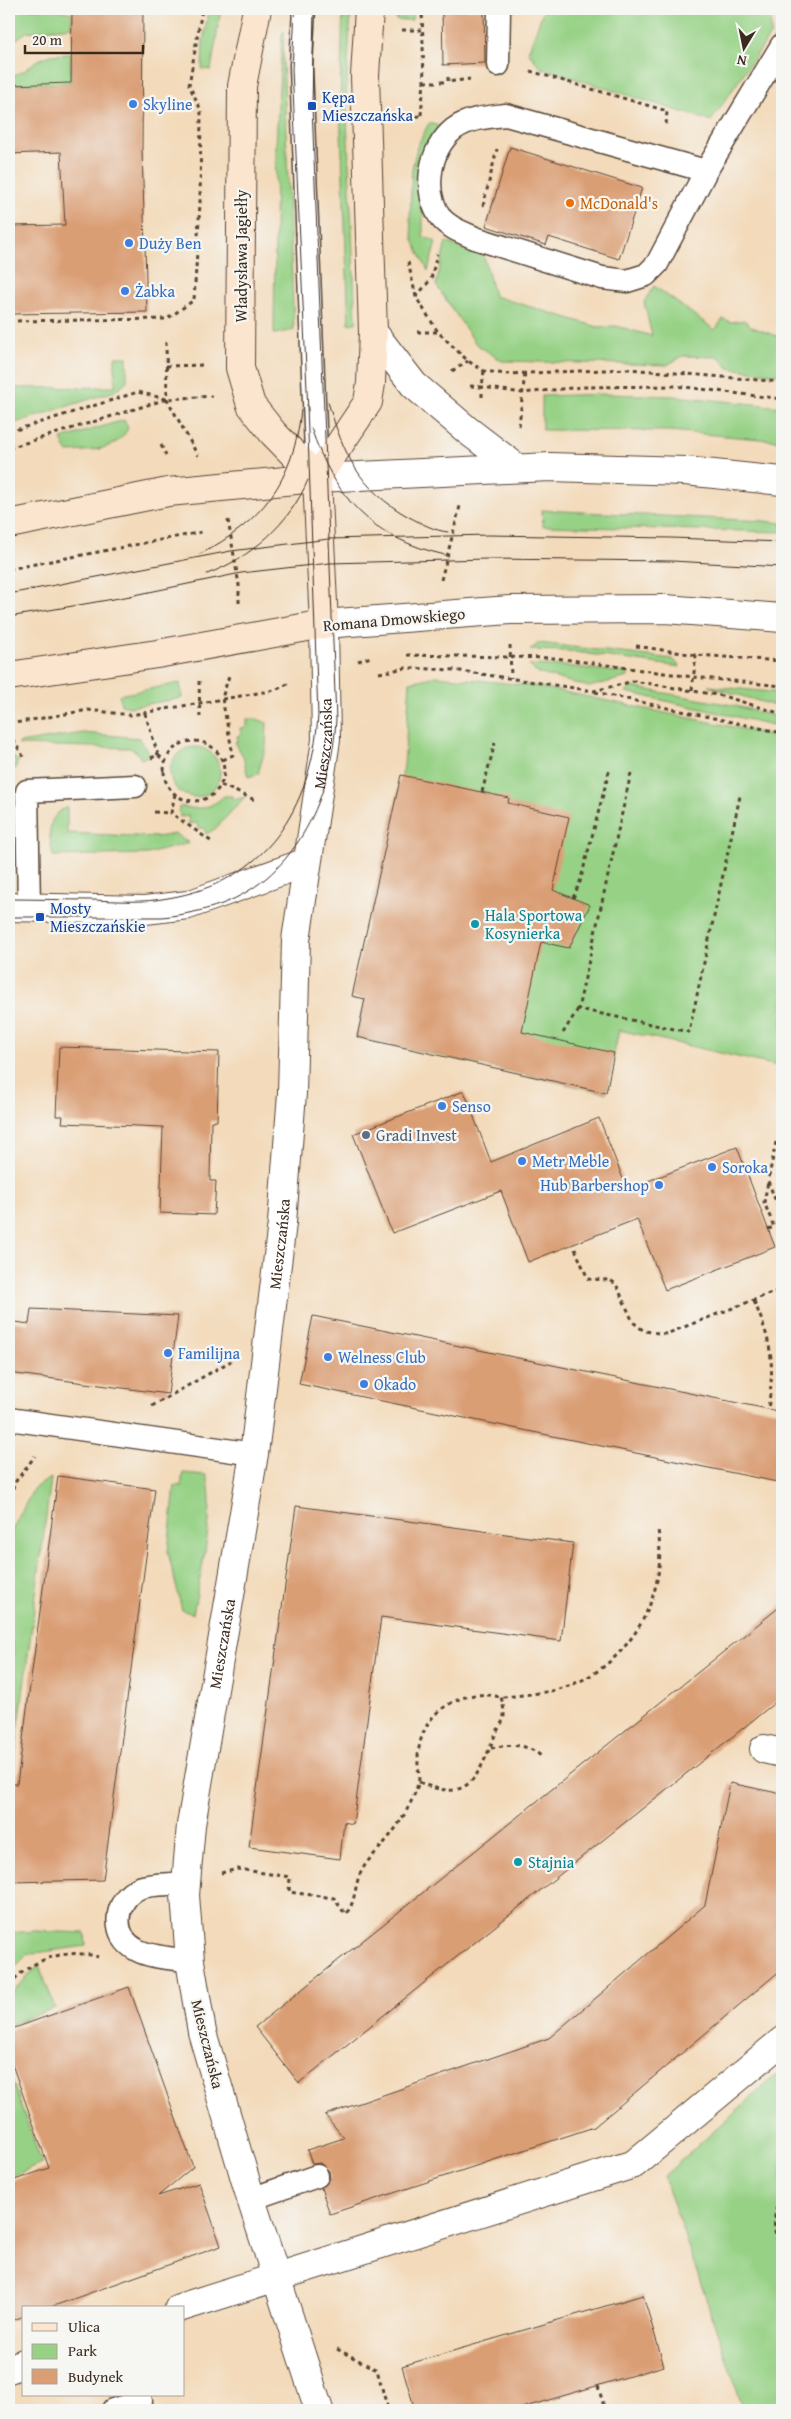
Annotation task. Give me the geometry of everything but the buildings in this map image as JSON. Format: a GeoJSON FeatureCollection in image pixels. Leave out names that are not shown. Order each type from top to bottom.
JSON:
{"type":"FeatureCollection","features":[{"type":"Feature","properties":{"kind":"main road","name":"Władysława Jagiełły"},"geometry":{"type":"LineString","coordinates":[[257,9],[242,86],[240,368],[251,405],[273,433],[317,478]]}},
{"type":"Feature","properties":{"kind":"main road"},"geometry":{"type":"LineString","coordinates":[[324,624],[317,478],[368,402],[372,332],[365,76],[369,9]]}},
{"type":"Feature","properties":{"kind":"main road"},"geometry":{"type":"LineString","coordinates":[[9,524],[168,492],[317,478]]}},
{"type":"Feature","properties":{"kind":"main road","name":"Romana Dmowskiego"},"geometry":{"type":"LineString","coordinates":[[9,676],[157,654],[324,624]]}},
{"type":"Feature","properties":{"kind":"street"},"geometry":{"type":"LineString","coordinates":[[372,332],[414,385],[467,430],[517,468]]}},
{"type":"Feature","properties":{"kind":"street"},"geometry":{"type":"LineString","coordinates":[[317,478],[517,468],[686,471],[782,481]]}},
{"type":"Feature","properties":{"kind":"street","name":"Romana Dmowskiego"},"geometry":{"type":"LineString","coordinates":[[324,624],[510,610],[665,609],[782,618]]}},
{"type":"Feature","properties":{"kind":"street","name":"Mieszczańska"},"geometry":{"type":"LineString","coordinates":[[319,2410],[251,2199],[202,2032],[190,1961],[185,1895],[191,1825],[254,1454],[287,1160],[292,1093],[296,940],[326,740],[324,624]]}},
{"type":"Feature","properties":{"kind":"street"},"geometry":{"type":"LineString","coordinates":[[19,907],[146,910],[188,905],[307,862]]}},
{"type":"Feature","properties":{"kind":"street"},"geometry":{"type":"LineString","coordinates":[[185,2306],[634,2164],[782,2040]]}},
{"type":"Feature","properties":{"kind":"street"},"geometry":{"type":"LineString","coordinates":[[9,2369],[22,2364]]}},
{"type":"Feature","properties":{"kind":"lane"},"geometry":{"type":"LineString","coordinates":[[304,9],[300,66],[317,478]]}},
{"type":"Feature","properties":{"kind":"lane"},"geometry":{"type":"LineString","coordinates":[[498,65],[499,9]]}},
{"type":"Feature","properties":{"kind":"lane"},"geometry":{"type":"LineString","coordinates":[[706,172],[506,115],[479,118],[454,129],[441,145],[432,163],[430,183],[432,197],[442,218],[457,230],[475,238],[602,278],[627,281],[646,275],[656,264],[706,172],[782,44]]}},
{"type":"Feature","properties":{"kind":"lane"},"geometry":{"type":"LineString","coordinates":[[19,907],[28,791],[135,786]]}},
{"type":"Feature","properties":{"kind":"lane"},"geometry":{"type":"LineString","coordinates":[[9,1419],[254,1454]]}},
{"type":"Feature","properties":{"kind":"lane"},"geometry":{"type":"LineString","coordinates":[[186,1883],[140,1888],[129,1895],[120,1906],[118,1920],[121,1933],[136,1949],[190,1961]]}},
{"type":"Feature","properties":{"kind":"lane"},"geometry":{"type":"LineString","coordinates":[[251,2199],[317,2176]]}},
{"type":"Feature","properties":{"kind":"lane"},"geometry":{"type":"LineString","coordinates":[[113,2410],[141,2400],[140,2396]]}},
{"type":"Feature","properties":{"kind":"path"},"geometry":{"type":"LineString","coordinates":[[9,321],[167,319],[194,300],[200,203],[201,110],[189,85],[202,9]]}},
{"type":"Feature","properties":{"kind":"path"},"geometry":{"type":"LineString","coordinates":[[424,82],[448,82],[479,78],[498,65],[537,72],[667,111],[663,159]]}},
{"type":"Feature","properties":{"kind":"path"},"geometry":{"type":"LineString","coordinates":[[448,77],[448,82]]}},
{"type":"Feature","properties":{"kind":"path"},"geometry":{"type":"LineString","coordinates":[[457,230],[442,237],[431,279],[416,297],[438,332],[468,361],[484,370],[506,374],[628,369],[782,382]]}},
{"type":"Feature","properties":{"kind":"path"},"geometry":{"type":"LineString","coordinates":[[414,332],[438,332]]}},
{"type":"Feature","properties":{"kind":"path"},"geometry":{"type":"LineString","coordinates":[[166,342],[167,399],[188,436]]}},
{"type":"Feature","properties":{"kind":"path"},"geometry":{"type":"LineString","coordinates":[[166,366],[208,364]]}},
{"type":"Feature","properties":{"kind":"path"},"geometry":{"type":"LineString","coordinates":[[519,429],[525,372]]}},
{"type":"Feature","properties":{"kind":"path"},"geometry":{"type":"LineString","coordinates":[[9,432],[138,392],[167,399]]}},
{"type":"Feature","properties":{"kind":"path"},"geometry":{"type":"LineString","coordinates":[[9,448],[167,399],[205,395]]}},
{"type":"Feature","properties":{"kind":"path"},"geometry":{"type":"LineString","coordinates":[[127,396],[129,400]]}},
{"type":"Feature","properties":{"kind":"path"},"geometry":{"type":"LineString","coordinates":[[161,445],[166,455]]}},
{"type":"Feature","properties":{"kind":"path"},"geometry":{"type":"LineString","coordinates":[[227,518],[240,598]]}},
{"type":"Feature","properties":{"kind":"path"},"geometry":{"type":"LineString","coordinates":[[9,569],[202,532]]}},
{"type":"Feature","properties":{"kind":"path"},"geometry":{"type":"LineString","coordinates":[[629,645],[696,655],[782,661]]}},
{"type":"Feature","properties":{"kind":"path"},"geometry":{"type":"LineString","coordinates":[[510,650],[511,678]]}},
{"type":"Feature","properties":{"kind":"path"},"geometry":{"type":"LineString","coordinates":[[400,655],[556,658],[693,677],[782,686]]}},
{"type":"Feature","properties":{"kind":"path"},"geometry":{"type":"LineString","coordinates":[[692,690],[696,655]]}},
{"type":"Feature","properties":{"kind":"path"},"geometry":{"type":"LineString","coordinates":[[378,674],[406,668],[454,670],[511,678],[594,691],[782,733]]}},
{"type":"Feature","properties":{"kind":"path"},"geometry":{"type":"LineString","coordinates":[[223,760],[233,754],[222,698],[229,675]]}},
{"type":"Feature","properties":{"kind":"path"},"geometry":{"type":"LineString","coordinates":[[199,680],[198,703],[200,719]]}},
{"type":"Feature","properties":{"kind":"path"},"geometry":{"type":"LineString","coordinates":[[594,691],[634,681],[723,696],[782,714]]}},
{"type":"Feature","properties":{"kind":"path"},"geometry":{"type":"LineString","coordinates":[[9,724],[88,710],[131,715],[274,690]]}},
{"type":"Feature","properties":{"kind":"path"},"geometry":{"type":"LineString","coordinates":[[145,712],[158,755]]}},
{"type":"Feature","properties":{"kind":"path"},"geometry":{"type":"LineString","coordinates":[[192,741],[205,743],[216,750],[223,760],[225,773],[221,785],[213,796],[202,802],[189,801],[175,794],[166,781],[163,772],[165,761],[181,744],[192,741]]}},
{"type":"Feature","properties":{"kind":"path"},"geometry":{"type":"LineString","coordinates":[[482,792],[495,743]]}},
{"type":"Feature","properties":{"kind":"path"},"geometry":{"type":"LineString","coordinates":[[573,898],[580,882],[610,768]]}},
{"type":"Feature","properties":{"kind":"path"},"geometry":{"type":"LineString","coordinates":[[563,1033],[578,1009],[631,773]]}},
{"type":"Feature","properties":{"kind":"path"},"geometry":{"type":"LineString","coordinates":[[221,785],[255,800]]}},
{"type":"Feature","properties":{"kind":"path"},"geometry":{"type":"LineString","coordinates":[[175,794],[171,813],[212,842]]}},
{"type":"Feature","properties":{"kind":"path"},"geometry":{"type":"LineString","coordinates":[[578,1009],[689,1032],[740,796]]}},
{"type":"Feature","properties":{"kind":"path"},"geometry":{"type":"LineString","coordinates":[[768,1229],[774,1227],[764,1202],[776,1142]]}},
{"type":"Feature","properties":{"kind":"path"},"geometry":{"type":"LineString","coordinates":[[768,1181],[782,1217]]}},
{"type":"Feature","properties":{"kind":"path"},"geometry":{"type":"LineString","coordinates":[[575,1249],[588,1279],[610,1280],[616,1284],[633,1322],[653,1334],[666,1334],[685,1328],[782,1289]]}},
{"type":"Feature","properties":{"kind":"path"},"geometry":{"type":"LineString","coordinates":[[754,1301],[768,1335],[773,1361],[768,1408]]}},
{"type":"Feature","properties":{"kind":"path"},"geometry":{"type":"LineString","coordinates":[[150,1407],[236,1359]]}},
{"type":"Feature","properties":{"kind":"path"},"geometry":{"type":"LineString","coordinates":[[216,1874],[238,1869],[290,1876],[289,1892],[334,1898],[345,1914],[350,1909],[360,1874],[369,1858],[394,1831],[420,1782],[418,1749],[432,1718],[457,1699],[486,1694],[501,1697],[546,1692],[566,1687],[605,1667],[621,1653],[641,1624],[653,1596],[660,1560],[658,1530]]}},
{"type":"Feature","properties":{"kind":"path"},"geometry":{"type":"LineString","coordinates":[[420,1782],[446,1791],[463,1788],[472,1783],[505,1718],[501,1697]]}},
{"type":"Feature","properties":{"kind":"path"},"geometry":{"type":"LineString","coordinates":[[491,1748],[520,1745],[530,1748],[542,1757]]}},
{"type":"Feature","properties":{"kind":"path"},"geometry":{"type":"LineString","coordinates":[[9,1986],[19,1973],[42,1960],[74,1954],[88,1954],[106,1960]]}},
{"type":"Feature","properties":{"kind":"path"},"geometry":{"type":"LineString","coordinates":[[782,2191],[778,2202],[773,2233],[782,2255]]}},
{"type":"Feature","properties":{"kind":"path"},"geometry":{"type":"LineString","coordinates":[[328,2345],[377,2370],[388,2410]]}},
{"type":"Feature","properties":{"kind":"path"},"geometry":{"type":"LineString","coordinates":[[598,2386],[605,2410]]}},
{"type":"Feature","properties":{"kind":"green space"},"geometry":{"type":"Polygon","coordinates":[[[9,9],[55,9],[72,13],[71,27],[26,32],[9,45],[9,9]]]}},
{"type":"Feature","properties":{"kind":"green space"},"geometry":{"type":"Polygon","coordinates":[[[209,9],[221,9],[211,70],[202,69],[203,42],[209,9]]]}},
{"type":"Feature","properties":{"kind":"green space"},"geometry":{"type":"Polygon","coordinates":[[[343,9],[351,9],[346,96],[356,323],[349,324],[340,106],[343,9]]]}},
{"type":"Feature","properties":{"kind":"green space"},"geometry":{"type":"Polygon","coordinates":[[[398,9],[413,9],[412,20],[396,20],[398,9]]]}},
{"type":"Feature","properties":{"kind":"green space"},"geometry":{"type":"Polygon","coordinates":[[[544,9],[770,9],[771,34],[711,121],[541,68],[528,52],[544,9]]]}},
{"type":"Feature","properties":{"kind":"green space"},"geometry":{"type":"Polygon","coordinates":[[[284,31],[283,59],[294,330],[274,334],[276,145],[282,35],[284,31]]]}},
{"type":"Feature","properties":{"kind":"green space"},"geometry":{"type":"Polygon","coordinates":[[[71,54],[71,83],[9,85],[9,77],[24,71],[36,61],[51,55],[71,54]]]}},
{"type":"Feature","properties":{"kind":"green space"},"geometry":{"type":"Polygon","coordinates":[[[429,123],[439,126],[428,143],[423,161],[423,236],[436,242],[428,271],[413,240],[410,219],[412,169],[417,147],[429,123]]]}},
{"type":"Feature","properties":{"kind":"green space"},"geometry":{"type":"Polygon","coordinates":[[[446,242],[484,256],[494,296],[598,327],[616,326],[652,336],[644,302],[654,286],[715,330],[723,319],[731,322],[744,320],[752,327],[782,338],[782,375],[728,368],[720,357],[683,356],[667,365],[502,361],[476,344],[436,285],[446,242]]]}},
{"type":"Feature","properties":{"kind":"green space"},"geometry":{"type":"Polygon","coordinates":[[[115,357],[127,357],[127,381],[115,391],[9,425],[9,388],[115,387],[115,357]]]}},
{"type":"Feature","properties":{"kind":"green space"},"geometry":{"type":"Polygon","coordinates":[[[607,394],[674,396],[782,407],[782,441],[670,431],[542,430],[542,396],[607,394]]]}},
{"type":"Feature","properties":{"kind":"green space"},"geometry":{"type":"Polygon","coordinates":[[[124,420],[128,428],[123,436],[102,448],[67,452],[61,439],[124,420]]]}},
{"type":"Feature","properties":{"kind":"green space"},"geometry":{"type":"Polygon","coordinates":[[[542,510],[764,521],[782,523],[782,532],[543,526],[542,510]]]}},
{"type":"Feature","properties":{"kind":"green space"},"geometry":{"type":"Polygon","coordinates":[[[539,643],[673,659],[680,667],[568,651],[530,650],[539,643]]]}},
{"type":"Feature","properties":{"kind":"green space"},"geometry":{"type":"Polygon","coordinates":[[[529,665],[564,666],[628,673],[628,677],[589,687],[537,673],[529,665]]]}},
{"type":"Feature","properties":{"kind":"green space"},"geometry":{"type":"Polygon","coordinates":[[[437,676],[535,686],[782,737],[782,1067],[619,1030],[606,1093],[356,1037],[365,999],[352,996],[404,766],[410,682],[437,676]]]}},
{"type":"Feature","properties":{"kind":"green space"},"geometry":{"type":"Polygon","coordinates":[[[180,683],[182,698],[130,707],[121,705],[119,695],[180,683]]]}},
{"type":"Feature","properties":{"kind":"green space"},"geometry":{"type":"Polygon","coordinates":[[[708,686],[782,693],[782,708],[708,686]]]}},
{"type":"Feature","properties":{"kind":"green space"},"geometry":{"type":"Polygon","coordinates":[[[631,687],[732,705],[782,718],[782,727],[626,692],[631,687]]]}},
{"type":"Feature","properties":{"kind":"green space"},"geometry":{"type":"Polygon","coordinates":[[[247,719],[257,719],[267,723],[266,746],[258,774],[248,777],[243,756],[235,742],[238,741],[237,736],[241,735],[240,728],[247,727],[247,719]]]}},
{"type":"Feature","properties":{"kind":"green space"},"geometry":{"type":"Polygon","coordinates":[[[83,733],[139,738],[150,755],[141,759],[137,752],[130,748],[19,745],[19,743],[83,733]]]}},
{"type":"Feature","properties":{"kind":"green space"},"geometry":{"type":"Polygon","coordinates":[[[195,747],[209,751],[216,758],[220,772],[216,786],[209,793],[195,797],[181,793],[174,786],[170,772],[174,758],[181,751],[195,747]]]}},
{"type":"Feature","properties":{"kind":"green space"},"geometry":{"type":"Polygon","coordinates":[[[9,753],[18,761],[15,769],[9,773],[9,753]]]}},
{"type":"Feature","properties":{"kind":"green space"},"geometry":{"type":"Polygon","coordinates":[[[224,796],[232,796],[233,800],[245,797],[215,829],[206,834],[204,828],[198,828],[197,823],[189,824],[188,816],[180,817],[179,808],[181,806],[199,808],[209,806],[224,796]]]}},
{"type":"Feature","properties":{"kind":"green space"},"geometry":{"type":"Polygon","coordinates":[[[67,807],[67,833],[157,837],[175,834],[189,843],[148,854],[53,856],[50,828],[55,816],[67,807]]]}},
{"type":"Feature","properties":{"kind":"green space"},"geometry":{"type":"Polygon","coordinates":[[[9,833],[15,838],[15,855],[9,855],[9,833]]]}},
{"type":"Feature","properties":{"kind":"green space"},"geometry":{"type":"Polygon","coordinates":[[[183,1473],[206,1475],[209,1488],[209,1523],[193,1614],[182,1610],[168,1552],[175,1485],[181,1486],[183,1473]]]}},
{"type":"Feature","properties":{"kind":"green space"},"geometry":{"type":"Polygon","coordinates":[[[51,1478],[12,1779],[9,1779],[9,1684],[14,1652],[9,1635],[9,1549],[13,1528],[34,1488],[51,1478]]]}},
{"type":"Feature","properties":{"kind":"green space"},"geometry":{"type":"Polygon","coordinates":[[[35,1931],[85,1933],[86,1946],[28,1954],[9,1973],[9,1933],[35,1931]]]}},
{"type":"Feature","properties":{"kind":"green space"},"geometry":{"type":"Polygon","coordinates":[[[39,1965],[55,2008],[9,2025],[9,1996],[39,1965]]]}},
{"type":"Feature","properties":{"kind":"green space"},"geometry":{"type":"Polygon","coordinates":[[[782,2070],[782,2410],[744,2410],[664,2176],[782,2070]]]}},
{"type":"Feature","properties":{"kind":"green space"},"geometry":{"type":"Polygon","coordinates":[[[9,2072],[42,2164],[9,2177],[9,2072]]]}},
{"type":"Feature","properties":{"kind":"tram line"},"geometry":{"type":"LineString","coordinates":[[295,9],[292,69],[308,411]]}},
{"type":"Feature","properties":{"kind":"tram line"},"geometry":{"type":"LineString","coordinates":[[9,917],[162,917],[207,909],[222,904],[249,891],[271,873],[290,852],[306,829],[318,803],[327,775],[336,719],[312,106],[314,9]]}},
{"type":"Feature","properties":{"kind":"tram line"},"geometry":{"type":"LineString","coordinates":[[328,402],[347,454],[366,482],[378,495],[409,517],[433,528],[448,532]]}},
{"type":"Feature","properties":{"kind":"tram line"},"geometry":{"type":"LineString","coordinates":[[9,899],[140,901],[159,900],[202,889],[232,876],[257,858],[277,836],[293,810],[305,781],[314,750],[318,716],[307,405]]}},
{"type":"Feature","properties":{"kind":"tram line"},"geometry":{"type":"LineString","coordinates":[[200,554],[222,542],[241,528],[271,497],[291,458],[301,410]]}},
{"type":"Feature","properties":{"kind":"tram line"},"geometry":{"type":"LineString","coordinates":[[311,428],[332,475],[344,494],[359,511],[376,526],[396,538],[419,548],[445,555]]}},
{"type":"Feature","properties":{"kind":"tram line"},"geometry":{"type":"LineString","coordinates":[[207,574],[239,559],[267,537],[291,511],[308,480]]}},
{"type":"Feature","properties":{"kind":"tram line"},"geometry":{"type":"LineString","coordinates":[[9,594],[231,551],[329,539],[488,535],[782,542]]}},
{"type":"Feature","properties":{"kind":"tram line"},"geometry":{"type":"LineString","coordinates":[[9,617],[125,597],[241,573],[330,563],[487,559],[672,561],[782,567]]}},
{"type":"Feature","properties":{"kind":"place","name":"Skyline"},"geometry":{"type":"Point","coordinates":[133,104]}},
{"type":"Feature","properties":{"kind":"place","name":"Kępa Mieszczańska"},"geometry":{"type":"Point","coordinates":[312,106]}},
{"type":"Feature","properties":{"kind":"place","name":"McDonald's"},"geometry":{"type":"Point","coordinates":[570,203]}},
{"type":"Feature","properties":{"kind":"place","name":"Duży Ben"},"geometry":{"type":"Point","coordinates":[129,243]}},
{"type":"Feature","properties":{"kind":"place","name":"Żabka"},"geometry":{"type":"Point","coordinates":[125,291]}},
{"type":"Feature","properties":{"kind":"place","name":"Mosty Mieszczańskie"},"geometry":{"type":"Point","coordinates":[40,917]}},
{"type":"Feature","properties":{"kind":"place","name":"Hala Sportowa Kosynierka"},"geometry":{"type":"Point","coordinates":[475,924]}},
{"type":"Feature","properties":{"kind":"place","name":"Senso"},"geometry":{"type":"Point","coordinates":[442,1106]}},
{"type":"Feature","properties":{"kind":"place","name":"Gradi Invest"},"geometry":{"type":"Point","coordinates":[366,1135]}},
{"type":"Feature","properties":{"kind":"place","name":"Metr Meble"},"geometry":{"type":"Point","coordinates":[522,1161]}},
{"type":"Feature","properties":{"kind":"place","name":"Soroka"},"geometry":{"type":"Point","coordinates":[712,1167]}},
{"type":"Feature","properties":{"kind":"place","name":"Hub Barbershop"},"geometry":{"type":"Point","coordinates":[659,1185]}},
{"type":"Feature","properties":{"kind":"place","name":"Familijna"},"geometry":{"type":"Point","coordinates":[168,1353]}},
{"type":"Feature","properties":{"kind":"place","name":"Welness Club"},"geometry":{"type":"Point","coordinates":[328,1357]}},
{"type":"Feature","properties":{"kind":"place","name":"Okado"},"geometry":{"type":"Point","coordinates":[364,1384]}},
{"type":"Feature","properties":{"kind":"place","name":"Stajnia"},"geometry":{"type":"Point","coordinates":[518,1862]}}]}
